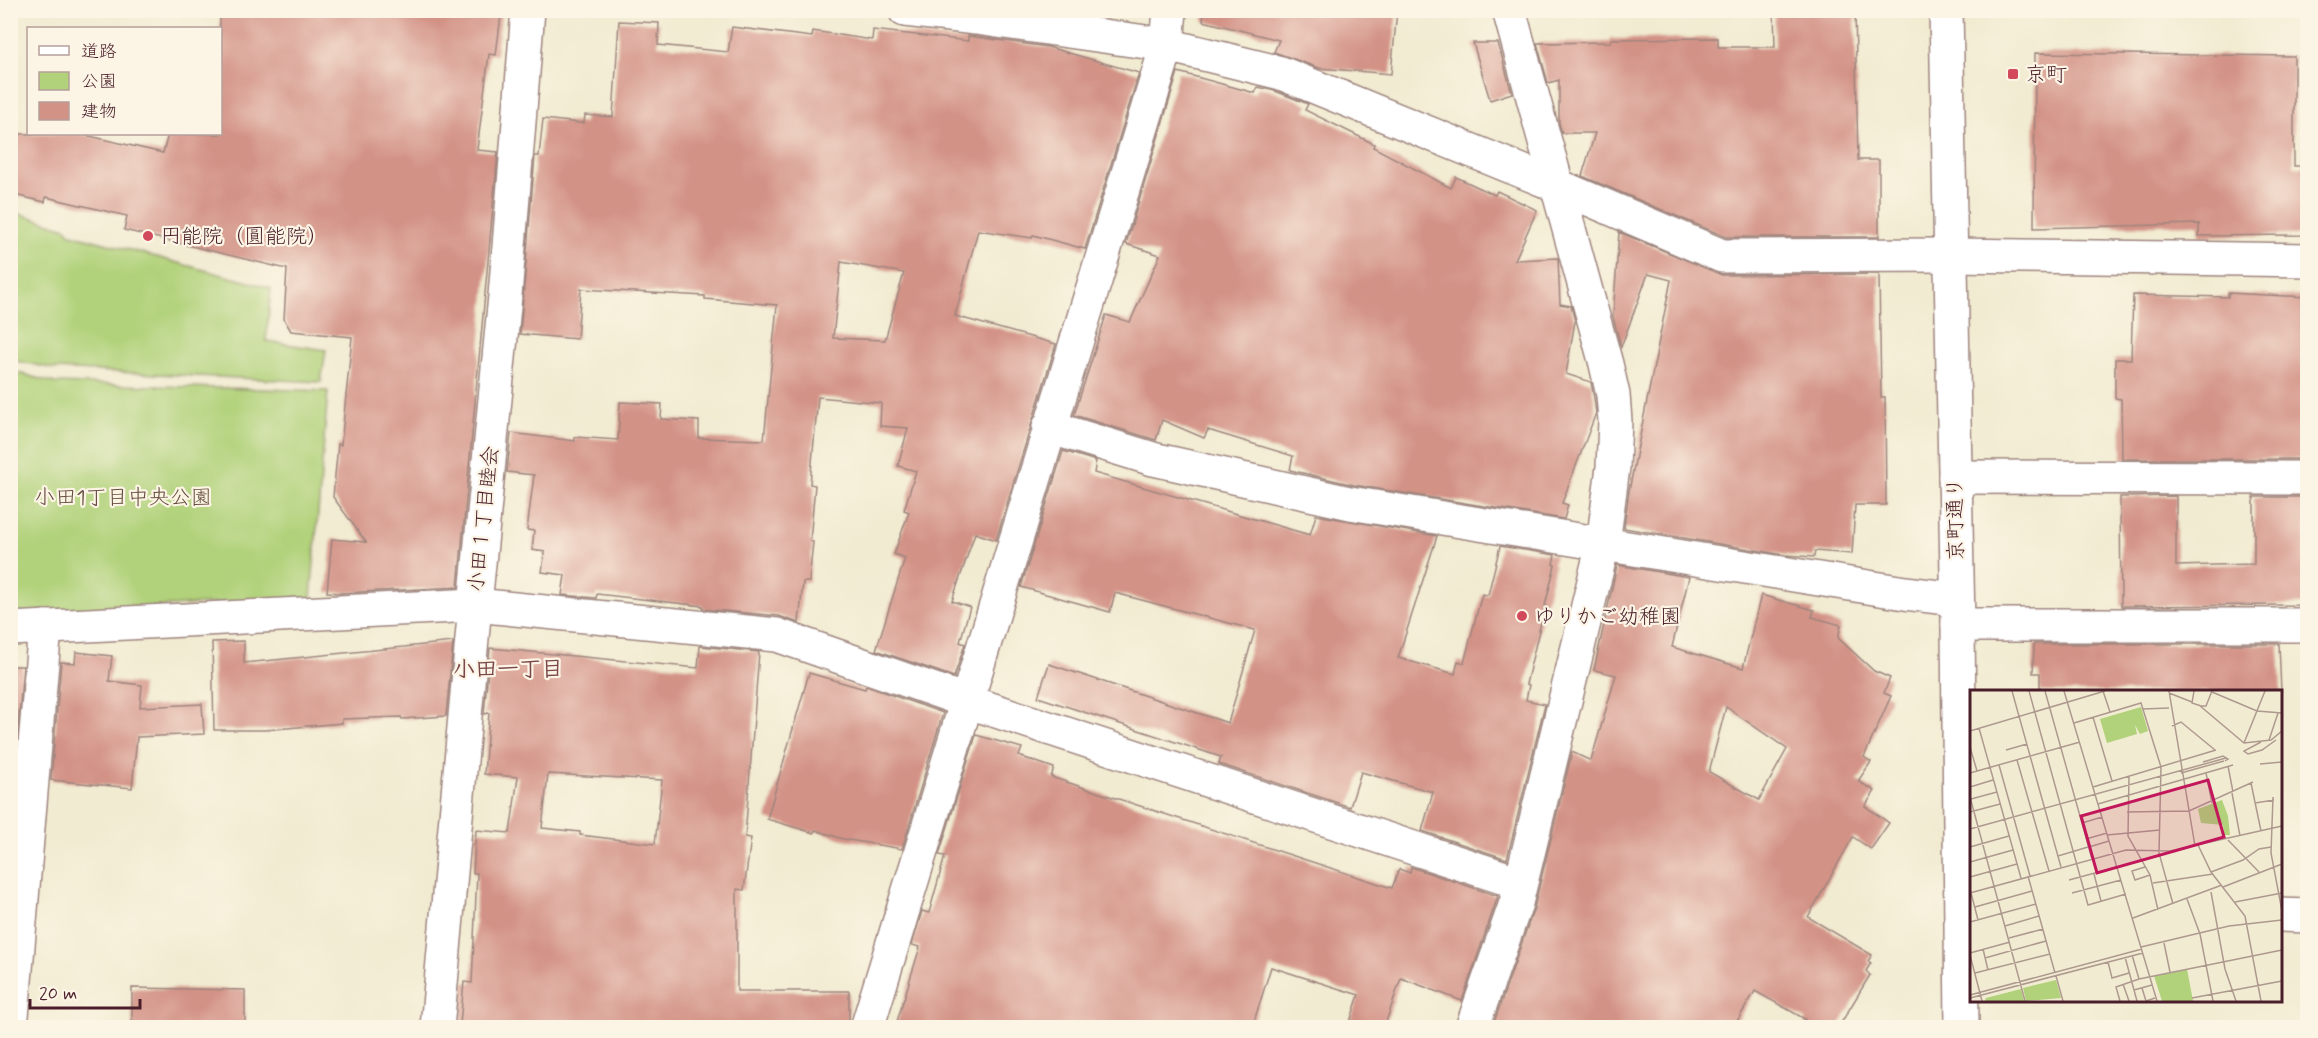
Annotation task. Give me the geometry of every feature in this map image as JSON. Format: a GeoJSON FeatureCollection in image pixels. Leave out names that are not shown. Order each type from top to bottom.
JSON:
{"type":"FeatureCollection","features":[{"type":"Feature","properties":{"kind":"street","name":"小田１丁目睦会"},"geometry":{"type":"LineString","coordinates":[[437,1028],[505,296],[528,10]]}},
{"type":"Feature","properties":{"kind":"street"},"geometry":{"type":"LineString","coordinates":[[905,10],[1167,45],[1281,73],[1556,185],[1722,256],[1952,255],[2307,260]]}},
{"type":"Feature","properties":{"kind":"street"},"geometry":{"type":"LineString","coordinates":[[867,1028],[1167,45],[1170,10]]}},
{"type":"Feature","properties":{"kind":"street"},"geometry":{"type":"LineString","coordinates":[[1472,1028],[1516,903],[1541,804],[1602,544],[1613,467],[1613,395],[1509,10]]}},
{"type":"Feature","properties":{"kind":"street","name":"京町通り"},"geometry":{"type":"LineString","coordinates":[[1946,10],[1957,612],[1966,915],[1962,1028]]}},
{"type":"Feature","properties":{"kind":"street"},"geometry":{"type":"LineString","coordinates":[[1049,427],[1153,459],[1350,503],[1905,593],[1957,612],[2307,626]]}},
{"type":"Feature","properties":{"kind":"street"},"geometry":{"type":"LineString","coordinates":[[1955,477],[2307,478]]}},
{"type":"Feature","properties":{"kind":"street"},"geometry":{"type":"LineString","coordinates":[[10,629],[475,605],[777,634],[966,701],[1520,883]]}},
{"type":"Feature","properties":{"kind":"street"},"geometry":{"type":"LineString","coordinates":[[10,1028],[45,627]]}},
{"type":"Feature","properties":{"kind":"street"},"geometry":{"type":"LineString","coordinates":[[2282,915],[2307,915]]}},
{"type":"Feature","properties":{"kind":"green space"},"geometry":{"type":"Polygon","coordinates":[[[10,211],[66,228],[71,234],[271,288],[266,341],[326,350],[321,382],[55,369],[11,360],[10,211]]]}},
{"type":"Feature","properties":{"kind":"green space","name":"小田1丁目中央公園"},"geometry":{"type":"Polygon","coordinates":[[[11,371],[55,383],[328,391],[311,598],[11,615],[11,371]]]}},
{"type":"Feature","properties":{"kind":"building"},"geometry":{"type":"Polygon","coordinates":[[[220,10],[467,10],[501,15],[496,55],[489,54],[477,150],[498,152],[458,587],[327,592],[332,539],[366,542],[333,497],[338,444],[341,445],[352,337],[291,331],[284,319],[287,269],[124,230],[127,216],[46,197],[45,202],[10,194],[10,134],[85,135],[163,153],[168,135],[222,135],[222,27],[220,27],[220,10]]]}},
{"type":"Feature","properties":{"kind":"building"},"geometry":{"type":"Polygon","coordinates":[[[1204,10],[1397,10],[1391,74],[1319,68],[1274,52],[1279,40],[1203,21],[1204,10]]]}},
{"type":"Feature","properties":{"kind":"building"},"geometry":{"type":"Polygon","coordinates":[[[1774,10],[1855,10],[1858,160],[1879,160],[1879,237],[1726,237],[1582,176],[1595,133],[1562,133],[1559,123],[1559,80],[1548,83],[1537,43],[1611,42],[1611,39],[1718,38],[1718,47],[1775,47],[1774,10]]]}},
{"type":"Feature","properties":{"kind":"building"},"geometry":{"type":"Polygon","coordinates":[[[619,21],[659,23],[658,45],[728,52],[732,27],[812,37],[813,31],[872,40],[873,30],[968,41],[968,36],[1048,47],[1139,73],[1085,249],[1033,235],[1032,238],[978,230],[955,316],[1056,344],[996,540],[975,533],[952,601],[970,607],[960,642],[965,644],[954,677],[876,650],[905,558],[894,554],[909,512],[904,510],[916,471],[898,466],[908,428],[880,426],[881,403],[818,397],[810,484],[815,485],[810,541],[813,542],[809,582],[803,582],[799,623],[779,616],[703,609],[703,606],[597,594],[596,598],[562,595],[565,575],[542,572],[545,552],[532,550],[534,531],[527,530],[534,475],[507,472],[511,433],[575,441],[575,437],[618,440],[620,402],[662,404],[661,419],[699,421],[699,438],[764,440],[777,305],[705,299],[705,296],[581,289],[577,339],[520,334],[535,156],[539,156],[543,119],[584,123],[585,115],[613,117],[619,21]],[[841,262],[833,338],[885,340],[904,273],[841,262]]]}},
{"type":"Feature","properties":{"kind":"building"},"geometry":{"type":"Polygon","coordinates":[[[1473,43],[1498,43],[1512,93],[1490,100],[1473,43]]]}},
{"type":"Feature","properties":{"kind":"building"},"geometry":{"type":"Polygon","coordinates":[[[2035,53],[2294,56],[2294,166],[2307,166],[2307,235],[2199,236],[2199,224],[2034,228],[2035,53]]]}},
{"type":"Feature","properties":{"kind":"building"},"geometry":{"type":"Polygon","coordinates":[[[1178,72],[1255,93],[1258,87],[1275,91],[1308,104],[1305,110],[1374,144],[1373,147],[1451,188],[1456,177],[1495,195],[1497,191],[1537,210],[1515,260],[1558,258],[1560,304],[1571,306],[1575,321],[1566,374],[1591,382],[1596,413],[1562,503],[1568,505],[1564,519],[1354,485],[1290,470],[1293,456],[1208,430],[1204,438],[1162,420],[1156,440],[1074,415],[1106,315],[1130,322],[1160,255],[1126,244],[1178,72]]]}},
{"type":"Feature","properties":{"kind":"building"},"geometry":{"type":"Polygon","coordinates":[[[1619,232],[1722,275],[1879,274],[1881,397],[1885,397],[1886,505],[1855,505],[1852,554],[1815,551],[1814,557],[1785,555],[1624,528],[1629,491],[1671,280],[1648,274],[1621,347],[1613,317],[1619,232]]]}},
{"type":"Feature","properties":{"kind":"building"},"geometry":{"type":"Polygon","coordinates":[[[2228,293],[2307,297],[2305,459],[2122,459],[2121,399],[2115,398],[2115,359],[2131,359],[2133,295],[2228,297],[2228,293]]]}},
{"type":"Feature","properties":{"kind":"building"},"geometry":{"type":"Polygon","coordinates":[[[1063,451],[1096,461],[1094,473],[1310,535],[1316,515],[1437,536],[1398,658],[1455,674],[1458,661],[1464,663],[1482,594],[1488,595],[1500,546],[1555,555],[1553,564],[1555,565],[1526,684],[1529,685],[1526,700],[1545,704],[1507,859],[1422,831],[1433,792],[1361,772],[1350,807],[1219,764],[1221,757],[1038,697],[1049,664],[1228,723],[1255,630],[1115,593],[1110,612],[1021,587],[1063,451]]]}},
{"type":"Feature","properties":{"kind":"building"},"geometry":{"type":"Polygon","coordinates":[[[2176,496],[2176,566],[2254,564],[2254,497],[2304,497],[2307,499],[2305,563],[2307,563],[2307,605],[2121,606],[2120,497],[2176,496]]]}},
{"type":"Feature","properties":{"kind":"building"},"geometry":{"type":"Polygon","coordinates":[[[1617,565],[1689,577],[1672,647],[1743,668],[1761,595],[1814,610],[1812,617],[1841,625],[1838,638],[1874,671],[1890,678],[1884,693],[1891,696],[1864,757],[1871,762],[1858,781],[1875,791],[1865,806],[1889,823],[1871,849],[1853,837],[1808,917],[1872,955],[1868,961],[1871,963],[1866,971],[1870,975],[1838,1028],[1805,1028],[1805,1019],[1755,991],[1733,1028],[1492,1028],[1534,908],[1572,752],[1591,761],[1616,675],[1594,670],[1617,565]],[[1726,707],[1709,772],[1759,800],[1787,749],[1726,707]]]}},
{"type":"Feature","properties":{"kind":"building"},"geometry":{"type":"Polygon","coordinates":[[[244,641],[244,663],[453,642],[446,716],[342,719],[342,723],[265,730],[214,730],[212,642],[244,641]]]}},
{"type":"Feature","properties":{"kind":"building"},"geometry":{"type":"Polygon","coordinates":[[[2034,644],[2279,644],[2281,690],[2040,690],[2040,673],[2033,673],[2034,644]]]}},
{"type":"Feature","properties":{"kind":"building"},"geometry":{"type":"Polygon","coordinates":[[[700,646],[759,652],[745,837],[751,838],[744,890],[737,889],[737,991],[849,991],[849,1028],[509,1028],[460,1024],[464,982],[472,983],[477,873],[473,873],[476,830],[510,833],[518,777],[484,774],[489,713],[484,714],[490,648],[698,668],[700,646]],[[548,774],[542,828],[655,844],[662,780],[548,774]]]}},
{"type":"Feature","properties":{"kind":"building"},"geometry":{"type":"Polygon","coordinates":[[[76,652],[112,656],[109,681],[142,685],[140,707],[202,704],[204,734],[137,737],[132,788],[51,780],[61,662],[75,663],[76,652]]]}},
{"type":"Feature","properties":{"kind":"building"},"geometry":{"type":"Polygon","coordinates":[[[10,666],[23,666],[14,776],[10,776],[10,666]]]}},
{"type":"Feature","properties":{"kind":"building"},"geometry":{"type":"Polygon","coordinates":[[[809,673],[865,689],[866,686],[943,713],[902,849],[843,839],[815,830],[814,833],[767,819],[809,673]]]}},
{"type":"Feature","properties":{"kind":"building"},"geometry":{"type":"Polygon","coordinates":[[[976,735],[1022,748],[1019,756],[1054,768],[1051,777],[1392,888],[1399,869],[1410,873],[1411,867],[1498,896],[1462,1001],[1401,978],[1384,1028],[1348,1028],[1359,995],[1271,967],[1252,1028],[895,1028],[920,947],[912,945],[922,911],[929,913],[945,856],[939,855],[976,735]]]}},
{"type":"Feature","properties":{"kind":"building"},"geometry":{"type":"Polygon","coordinates":[[[132,988],[245,990],[245,1028],[132,1028],[132,988]]]}},
{"type":"Feature","properties":{"kind":"place","name":"京町"},"geometry":{"type":"Point","coordinates":[2013,74]}},
{"type":"Feature","properties":{"kind":"place","name":"円能院（圓能院）"},"geometry":{"type":"Point","coordinates":[148,236]}},
{"type":"Feature","properties":{"kind":"place","name":"ゆりかご幼稚園"},"geometry":{"type":"Point","coordinates":[1522,616]}},
{"type":"Feature","properties":{"kind":"district","name":"小田一丁目"},"geometry":{"type":"Point","coordinates":[508,668]}}]}
